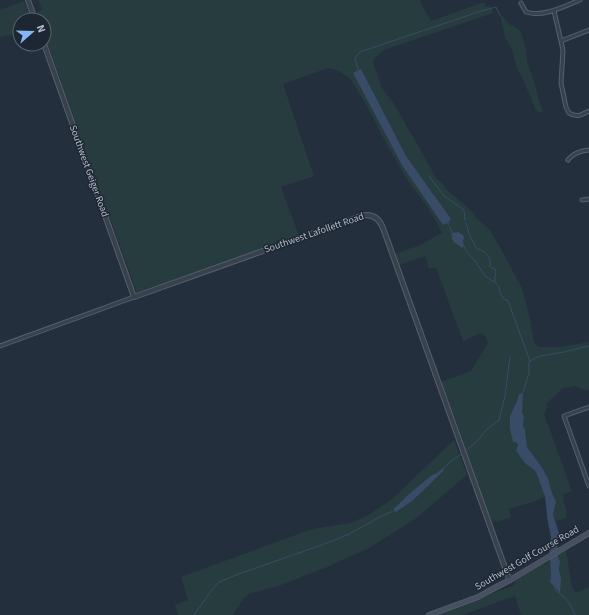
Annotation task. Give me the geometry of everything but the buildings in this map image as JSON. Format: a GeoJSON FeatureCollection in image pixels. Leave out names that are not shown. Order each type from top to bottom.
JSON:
{"type":"FeatureCollection","features":[{"type":"Feature","properties":{"kind":"main road","name":"Southwest Golf Course Road"},"geometry":{"type":"LineString","coordinates":[[429,615],[478,597],[510,580],[589,533]]}},
{"type":"Feature","properties":{"kind":"street"},"geometry":{"type":"LineString","coordinates":[[28,0],[32,12]]}},
{"type":"Feature","properties":{"kind":"street"},"geometry":{"type":"LineString","coordinates":[[521,3],[526,12],[529,14],[537,14],[554,11],[580,0]]}},
{"type":"Feature","properties":{"kind":"street"},"geometry":{"type":"LineString","coordinates":[[554,11],[557,30],[561,41],[563,58],[561,83],[566,107],[569,113],[574,116],[579,116],[589,111]]}},
{"type":"Feature","properties":{"kind":"street"},"geometry":{"type":"LineString","coordinates":[[561,41],[589,30]]}},
{"type":"Feature","properties":{"kind":"street","name":"Southwest Geiger Road"},"geometry":{"type":"LineString","coordinates":[[47,52],[134,297]]}},
{"type":"Feature","properties":{"kind":"street"},"geometry":{"type":"LineString","coordinates":[[568,160],[570,156],[585,150],[589,150]]}},
{"type":"Feature","properties":{"kind":"street"},"geometry":{"type":"LineString","coordinates":[[582,200],[589,199]]}},
{"type":"Feature","properties":{"kind":"street","name":"Southwest Lafollett Road"},"geometry":{"type":"LineString","coordinates":[[0,346],[361,216],[367,214],[374,216],[379,220],[383,228],[502,562],[510,580]]}},
{"type":"Feature","properties":{"kind":"street"},"geometry":{"type":"LineString","coordinates":[[589,407],[564,416],[589,486]]}},
{"type":"Feature","properties":{"kind":"green space"},"geometry":{"type":"Polygon","coordinates":[[[38,0],[420,0],[431,21],[484,2],[486,7],[491,6],[493,13],[384,50],[374,59],[373,63],[382,88],[394,104],[436,178],[490,230],[501,249],[522,288],[530,319],[534,343],[539,347],[560,347],[589,342],[589,390],[584,390],[575,386],[563,388],[546,404],[547,409],[544,414],[572,491],[564,494],[563,497],[567,511],[566,518],[556,521],[553,514],[555,502],[548,478],[527,447],[525,429],[523,426],[524,417],[522,412],[522,393],[519,394],[510,416],[510,429],[513,442],[517,442],[526,464],[536,472],[545,497],[509,509],[511,517],[497,522],[489,518],[441,382],[471,371],[488,343],[485,336],[480,333],[463,341],[436,268],[429,268],[425,256],[399,265],[395,254],[420,245],[442,233],[431,212],[406,178],[368,108],[348,77],[336,70],[328,68],[283,84],[314,176],[281,187],[299,236],[137,293],[50,52],[52,52],[52,12],[39,12],[42,9],[38,0]]]}},
{"type":"Feature","properties":{"kind":"green space"},"geometry":{"type":"Polygon","coordinates":[[[24,1],[29,12],[12,12],[12,35],[0,37],[0,10],[24,1]]]}},
{"type":"Feature","properties":{"kind":"green space"},"geometry":{"type":"Polygon","coordinates":[[[500,15],[510,25],[514,26],[520,31],[522,35],[528,65],[543,111],[542,112],[538,112],[535,108],[518,71],[512,50],[505,37],[500,15]]]}},
{"type":"Feature","properties":{"kind":"green space"},"geometry":{"type":"Polygon","coordinates":[[[454,440],[467,475],[414,520],[367,549],[327,567],[281,585],[249,594],[244,598],[233,615],[178,615],[175,605],[188,600],[181,577],[312,529],[351,523],[370,514],[392,499],[454,440]]]}},
{"type":"Feature","properties":{"kind":"green space"},"geometry":{"type":"Polygon","coordinates":[[[566,550],[572,588],[576,593],[589,587],[589,615],[521,615],[515,596],[462,615],[434,615],[512,586],[515,584],[514,580],[550,561],[550,582],[561,578],[559,554],[566,550]]]}},
{"type":"Feature","properties":{"kind":"water"},"geometry":{"type":"Polygon","coordinates":[[[361,69],[406,156],[451,219],[448,223],[443,225],[402,165],[353,73],[361,69]]]}},
{"type":"Feature","properties":{"kind":"water"},"geometry":{"type":"Polygon","coordinates":[[[459,232],[464,238],[464,246],[462,248],[454,242],[452,238],[452,233],[459,232]]]}},
{"type":"Feature","properties":{"kind":"water"},"geometry":{"type":"Polygon","coordinates":[[[523,393],[523,426],[525,429],[527,447],[548,478],[556,502],[553,514],[559,533],[557,545],[561,578],[560,593],[550,582],[549,546],[551,538],[545,497],[536,472],[526,464],[516,451],[518,445],[516,442],[513,442],[510,429],[510,416],[519,394],[523,393]]]}},
{"type":"Feature","properties":{"kind":"water"},"geometry":{"type":"Polygon","coordinates":[[[443,468],[443,471],[412,501],[396,512],[394,511],[394,508],[409,494],[443,468]]]}},
{"type":"Feature","properties":{"kind":"waterway"},"geometry":{"type":"LineString","coordinates":[[358,70],[355,58],[360,52],[496,7],[500,15]]}},
{"type":"Feature","properties":{"kind":"waterway"},"geometry":{"type":"LineString","coordinates":[[429,176],[444,196],[464,210],[465,220]]}},
{"type":"Feature","properties":{"kind":"waterway"},"geometry":{"type":"LineString","coordinates":[[466,223],[469,234],[477,249],[483,251],[489,257],[490,266],[495,269],[496,272],[495,281]]}},
{"type":"Feature","properties":{"kind":"waterway"},"geometry":{"type":"LineString","coordinates":[[450,227],[452,233]]}},
{"type":"Feature","properties":{"kind":"waterway"},"geometry":{"type":"LineString","coordinates":[[464,246],[485,276],[495,282],[504,299],[508,301],[530,361],[529,373],[523,392]]}},
{"type":"Feature","properties":{"kind":"waterway"},"geometry":{"type":"LineString","coordinates":[[530,361],[540,356],[589,346]]}},
{"type":"Feature","properties":{"kind":"waterway"},"geometry":{"type":"LineString","coordinates":[[465,452],[486,430],[499,420],[505,396],[510,357]]}},
{"type":"Feature","properties":{"kind":"waterway"},"geometry":{"type":"LineString","coordinates":[[444,468],[451,461],[462,454]]}},
{"type":"Feature","properties":{"kind":"waterway"},"geometry":{"type":"LineString","coordinates":[[194,615],[219,582],[330,542],[349,534],[393,511]]}},
{"type":"Feature","properties":{"kind":"waterway"},"geometry":{"type":"LineString","coordinates":[[555,587],[555,590],[563,596],[572,607],[575,615]]}}]}
